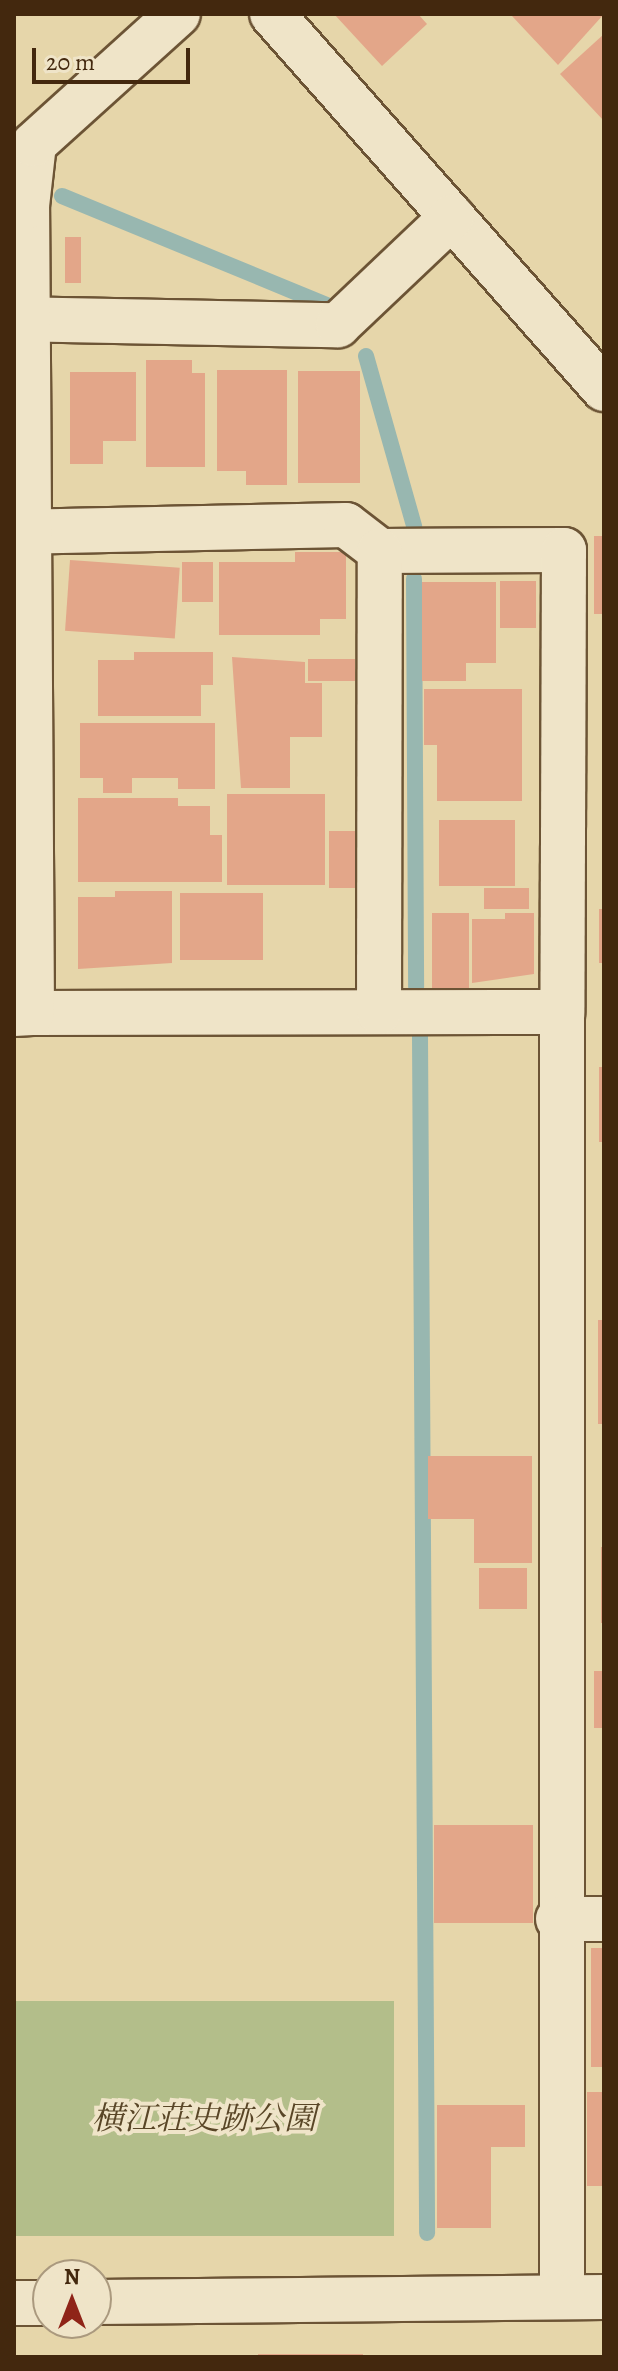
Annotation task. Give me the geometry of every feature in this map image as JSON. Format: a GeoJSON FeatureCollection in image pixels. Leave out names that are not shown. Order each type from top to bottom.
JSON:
{"type":"FeatureCollection","features":[{"type":"Feature","properties":{"kind":"street"},"geometry":{"type":"LineString","coordinates":[[178,14],[24,140],[21,319],[23,1014],[562,1012]]}},
{"type":"Feature","properties":{"kind":"street"},"geometry":{"type":"LineString","coordinates":[[272,14],[604,389]]}},
{"type":"Feature","properties":{"kind":"street"},"geometry":{"type":"LineString","coordinates":[[21,319],[338,325],[452,217]]}},
{"type":"Feature","properties":{"kind":"street"},"geometry":{"type":"LineString","coordinates":[[22,532],[346,525],[380,551],[564,550],[558,1919],[583,2297],[112,2302]]}},
{"type":"Feature","properties":{"kind":"street"},"geometry":{"type":"LineString","coordinates":[[379,1012],[380,551]]}},
{"type":"Feature","properties":{"kind":"street"},"geometry":{"type":"LineString","coordinates":[[558,1919],[604,1919]]}},
{"type":"Feature","properties":{"kind":"green space","name":"横江荘史跡公園"},"geometry":{"type":"Polygon","coordinates":[[[14,2001],[394,2001],[394,2236],[14,2236],[14,2001]]]}},
{"type":"Feature","properties":{"kind":"building"},"geometry":{"type":"Polygon","coordinates":[[[334,14],[418,14],[427,24],[382,66],[334,14]]]}},
{"type":"Feature","properties":{"kind":"building"},"geometry":{"type":"Polygon","coordinates":[[[515,14],[604,14],[558,65],[512,16],[515,14]]]}},
{"type":"Feature","properties":{"kind":"building"},"geometry":{"type":"Polygon","coordinates":[[[604,34],[604,121],[560,74],[604,34]]]}},
{"type":"Feature","properties":{"kind":"building"},"geometry":{"type":"Polygon","coordinates":[[[65,237],[81,237],[81,283],[65,283],[65,237]]]}},
{"type":"Feature","properties":{"kind":"building"},"geometry":{"type":"Polygon","coordinates":[[[146,360],[192,360],[192,373],[205,373],[205,467],[146,467],[146,360]]]}},
{"type":"Feature","properties":{"kind":"building"},"geometry":{"type":"Polygon","coordinates":[[[217,370],[287,370],[287,485],[246,485],[246,471],[217,471],[217,370]]]}},
{"type":"Feature","properties":{"kind":"building"},"geometry":{"type":"Polygon","coordinates":[[[298,371],[360,371],[360,483],[298,483],[298,371]]]}},
{"type":"Feature","properties":{"kind":"building"},"geometry":{"type":"Polygon","coordinates":[[[70,372],[136,372],[136,441],[103,441],[103,464],[70,464],[70,372]]]}},
{"type":"Feature","properties":{"kind":"building"},"geometry":{"type":"Polygon","coordinates":[[[594,536],[604,536],[604,614],[594,614],[594,536]]]}},
{"type":"Feature","properties":{"kind":"building"},"geometry":{"type":"Polygon","coordinates":[[[295,552],[346,552],[346,619],[320,619],[320,635],[219,635],[219,562],[295,562],[295,552]]]}},
{"type":"Feature","properties":{"kind":"building"},"geometry":{"type":"Polygon","coordinates":[[[70,560],[180,568],[175,639],[65,631],[70,560]]]}},
{"type":"Feature","properties":{"kind":"building"},"geometry":{"type":"Polygon","coordinates":[[[182,562],[213,562],[213,602],[182,602],[182,562]]]}},
{"type":"Feature","properties":{"kind":"building"},"geometry":{"type":"Polygon","coordinates":[[[500,581],[536,581],[536,628],[500,628],[500,581]]]}},
{"type":"Feature","properties":{"kind":"building"},"geometry":{"type":"Polygon","coordinates":[[[422,582],[496,582],[496,663],[466,663],[466,681],[422,681],[422,582]]]}},
{"type":"Feature","properties":{"kind":"building"},"geometry":{"type":"Polygon","coordinates":[[[134,652],[213,652],[213,685],[201,685],[201,716],[98,716],[98,660],[134,660],[134,652]]]}},
{"type":"Feature","properties":{"kind":"building"},"geometry":{"type":"Polygon","coordinates":[[[232,657],[305,662],[305,683],[322,683],[322,737],[290,737],[290,788],[241,788],[232,657]]]}},
{"type":"Feature","properties":{"kind":"building"},"geometry":{"type":"Polygon","coordinates":[[[308,659],[355,659],[355,681],[308,681],[308,659]]]}},
{"type":"Feature","properties":{"kind":"building"},"geometry":{"type":"Polygon","coordinates":[[[424,689],[522,689],[522,801],[437,801],[437,745],[424,745],[424,689]]]}},
{"type":"Feature","properties":{"kind":"building"},"geometry":{"type":"Polygon","coordinates":[[[80,723],[215,723],[215,789],[178,789],[178,778],[132,778],[132,793],[103,793],[103,778],[80,778],[80,723]]]}},
{"type":"Feature","properties":{"kind":"building"},"geometry":{"type":"Polygon","coordinates":[[[227,794],[325,794],[325,885],[227,885],[227,794]]]}},
{"type":"Feature","properties":{"kind":"building"},"geometry":{"type":"Polygon","coordinates":[[[78,798],[178,798],[178,806],[210,806],[210,835],[222,835],[222,882],[78,882],[78,798]]]}},
{"type":"Feature","properties":{"kind":"building"},"geometry":{"type":"Polygon","coordinates":[[[439,820],[515,820],[515,886],[439,886],[439,820]]]}},
{"type":"Feature","properties":{"kind":"building"},"geometry":{"type":"Polygon","coordinates":[[[329,831],[365,831],[365,888],[329,888],[329,831]]]}},
{"type":"Feature","properties":{"kind":"building"},"geometry":{"type":"Polygon","coordinates":[[[484,888],[529,888],[529,909],[484,909],[484,888]]]}},
{"type":"Feature","properties":{"kind":"building"},"geometry":{"type":"Polygon","coordinates":[[[115,891],[172,891],[172,963],[78,969],[78,897],[115,897],[115,891]]]}},
{"type":"Feature","properties":{"kind":"building"},"geometry":{"type":"Polygon","coordinates":[[[180,893],[263,893],[263,960],[180,960],[180,893]]]}},
{"type":"Feature","properties":{"kind":"building"},"geometry":{"type":"Polygon","coordinates":[[[599,909],[604,909],[604,963],[599,963],[599,909]]]}},
{"type":"Feature","properties":{"kind":"building"},"geometry":{"type":"Polygon","coordinates":[[[432,913],[469,913],[469,993],[432,993],[432,913]]]}},
{"type":"Feature","properties":{"kind":"building"},"geometry":{"type":"Polygon","coordinates":[[[505,913],[534,913],[534,974],[472,983],[472,919],[505,919],[505,913]]]}},
{"type":"Feature","properties":{"kind":"building"},"geometry":{"type":"Polygon","coordinates":[[[599,1067],[604,1067],[604,1142],[599,1142],[599,1067]]]}},
{"type":"Feature","properties":{"kind":"building"},"geometry":{"type":"Polygon","coordinates":[[[598,1320],[604,1320],[604,1424],[598,1424],[598,1320]]]}},
{"type":"Feature","properties":{"kind":"building"},"geometry":{"type":"Polygon","coordinates":[[[428,1456],[532,1456],[532,1563],[474,1563],[474,1519],[428,1519],[428,1456]]]}},
{"type":"Feature","properties":{"kind":"building"},"geometry":{"type":"Polygon","coordinates":[[[601,1547],[604,1547],[604,1623],[601,1623],[601,1547]]]}},
{"type":"Feature","properties":{"kind":"building"},"geometry":{"type":"Polygon","coordinates":[[[479,1568],[527,1568],[527,1609],[479,1609],[479,1568]]]}},
{"type":"Feature","properties":{"kind":"building"},"geometry":{"type":"Polygon","coordinates":[[[594,1671],[604,1671],[604,1728],[594,1728],[594,1671]]]}},
{"type":"Feature","properties":{"kind":"building"},"geometry":{"type":"Polygon","coordinates":[[[434,1825],[533,1825],[533,1923],[434,1923],[434,1825]]]}},
{"type":"Feature","properties":{"kind":"building"},"geometry":{"type":"Polygon","coordinates":[[[591,1948],[604,1948],[604,2067],[591,2067],[591,1948]]]}},
{"type":"Feature","properties":{"kind":"building"},"geometry":{"type":"Polygon","coordinates":[[[587,2092],[604,2092],[604,2186],[587,2186],[587,2092]]]}},
{"type":"Feature","properties":{"kind":"building"},"geometry":{"type":"Polygon","coordinates":[[[437,2105],[525,2105],[525,2147],[491,2147],[491,2228],[437,2228],[437,2105]]]}},
{"type":"Feature","properties":{"kind":"building"},"geometry":{"type":"Polygon","coordinates":[[[258,2354],[363,2354],[363,2357],[258,2357],[258,2354]]]}},
{"type":"Feature","properties":{"kind":"waterway"},"geometry":{"type":"LineString","coordinates":[[62,196],[326,305]]}},
{"type":"Feature","properties":{"kind":"waterway"},"geometry":{"type":"LineString","coordinates":[[366,356],[414,526]]}},
{"type":"Feature","properties":{"kind":"waterway"},"geometry":{"type":"LineString","coordinates":[[414,579],[416,987]]}},
{"type":"Feature","properties":{"kind":"waterway"},"geometry":{"type":"LineString","coordinates":[[420,1036],[427,2233]]}}]}
